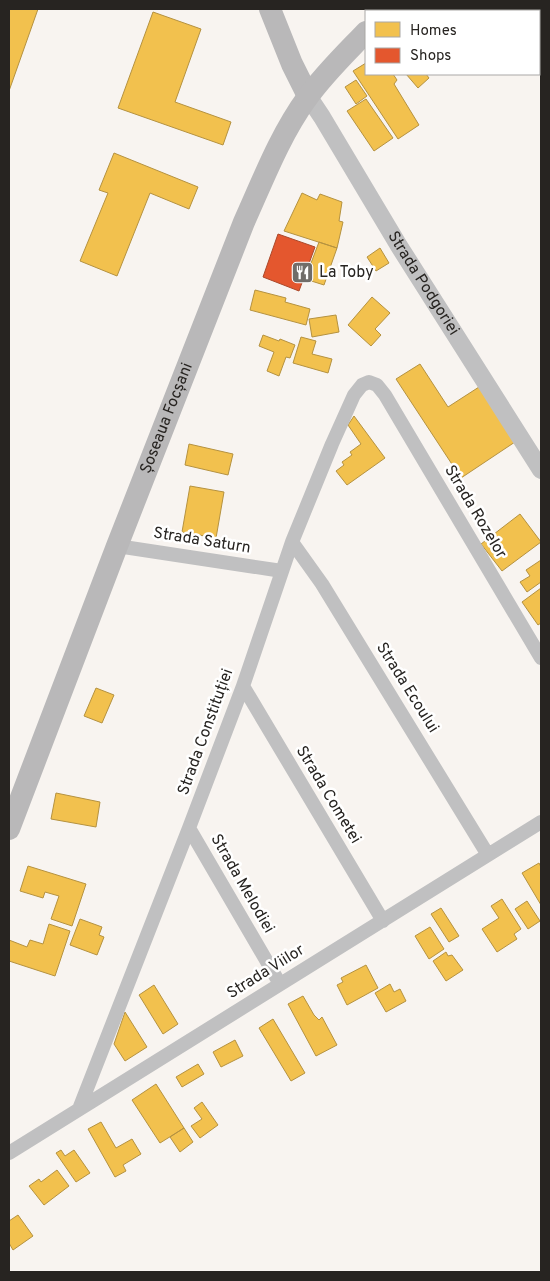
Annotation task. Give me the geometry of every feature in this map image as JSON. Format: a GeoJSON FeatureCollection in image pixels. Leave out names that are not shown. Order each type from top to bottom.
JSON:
{"type":"FeatureCollection","features":[{"type":"Feature","properties":{"kind":"main road"},"geometry":{"type":"LineString","coordinates":[[270,9],[292,64],[308,96]]}},
{"type":"Feature","properties":{"kind":"main road","name":"Șoseaua Focșani"},"geometry":{"type":"LineString","coordinates":[[9,829],[117,546],[244,222],[266,172],[297,112],[308,96],[365,33]]}},
{"type":"Feature","properties":{"kind":"street","name":"Strada Podgoriei"},"geometry":{"type":"LineString","coordinates":[[308,96],[399,246],[541,470]]}},
{"type":"Feature","properties":{"kind":"street","name":"Strada Constituției"},"geometry":{"type":"LineString","coordinates":[[79,1109],[189,828],[243,686],[292,542],[332,444],[354,395],[362,385],[369,382],[377,386]]}},
{"type":"Feature","properties":{"kind":"street","name":"Strada Rozelor"},"geometry":{"type":"LineString","coordinates":[[377,386],[386,395],[541,658]]}},
{"type":"Feature","properties":{"kind":"street","name":"Strada Ecoului"},"geometry":{"type":"LineString","coordinates":[[292,542],[322,584],[488,855]]}},
{"type":"Feature","properties":{"kind":"street","name":"Strada Saturn"},"geometry":{"type":"LineString","coordinates":[[117,546],[282,571]]}},
{"type":"Feature","properties":{"kind":"street","name":"Strada Cometei"},"geometry":{"type":"LineString","coordinates":[[243,686],[383,921]]}},
{"type":"Feature","properties":{"kind":"street","name":"Strada Viilor"},"geometry":{"type":"LineString","coordinates":[[9,1153],[541,822]]}},
{"type":"Feature","properties":{"kind":"street","name":"Strada Melodiei"},"geometry":{"type":"LineString","coordinates":[[189,828],[280,984]]}},
{"type":"Feature","properties":{"kind":"building: Homes"},"geometry":{"type":"Polygon","coordinates":[[[9,9],[38,9],[9,91],[9,9]]]}},
{"type":"Feature","properties":{"kind":"building: Homes"},"geometry":{"type":"Polygon","coordinates":[[[443,9],[463,10],[444,10],[443,9]]]}},
{"type":"Feature","properties":{"kind":"building: Homes"},"geometry":{"type":"Polygon","coordinates":[[[153,12],[201,29],[175,102],[231,122],[223,145],[118,108],[153,12]]]}},
{"type":"Feature","properties":{"kind":"building: Homes"},"geometry":{"type":"Polygon","coordinates":[[[365,64],[365,75],[394,75],[397,80],[394,84],[419,125],[398,139],[353,71],[365,64]]]}},
{"type":"Feature","properties":{"kind":"building: Homes"},"geometry":{"type":"Polygon","coordinates":[[[407,75],[427,75],[429,78],[418,88],[407,75]]]}},
{"type":"Feature","properties":{"kind":"building: Homes"},"geometry":{"type":"Polygon","coordinates":[[[356,80],[367,96],[356,104],[345,87],[356,80]]]}},
{"type":"Feature","properties":{"kind":"building: Homes"},"geometry":{"type":"Polygon","coordinates":[[[366,99],[393,138],[374,151],[347,111],[366,99]]]}},
{"type":"Feature","properties":{"kind":"building: Homes"},"geometry":{"type":"Polygon","coordinates":[[[114,153],[198,187],[189,209],[150,193],[117,276],[80,261],[108,193],[99,190],[114,153]]]}},
{"type":"Feature","properties":{"kind":"building: Homes"},"geometry":{"type":"Polygon","coordinates":[[[302,193],[317,200],[320,194],[342,202],[339,221],[343,222],[337,248],[284,231],[302,193]]]}},
{"type":"Feature","properties":{"kind":"building: Homes"},"geometry":{"type":"Polygon","coordinates":[[[319,242],[337,248],[324,285],[305,279],[319,242]]]}},
{"type":"Feature","properties":{"kind":"building: Homes"},"geometry":{"type":"Polygon","coordinates":[[[380,248],[389,263],[376,271],[367,257],[380,248]]]}},
{"type":"Feature","properties":{"kind":"building: Homes"},"geometry":{"type":"Polygon","coordinates":[[[255,290],[286,298],[285,302],[310,309],[306,325],[250,310],[255,290]]]}},
{"type":"Feature","properties":{"kind":"building: Homes"},"geometry":{"type":"Polygon","coordinates":[[[372,297],[390,313],[375,329],[381,335],[371,346],[348,325],[372,297]]]}},
{"type":"Feature","properties":{"kind":"building: Homes"},"geometry":{"type":"Polygon","coordinates":[[[336,315],[339,332],[312,337],[309,319],[336,315]]]}},
{"type":"Feature","properties":{"kind":"building: Homes"},"geometry":{"type":"Polygon","coordinates":[[[263,335],[295,345],[290,358],[286,357],[279,376],[267,371],[274,352],[259,346],[263,335]]]}},
{"type":"Feature","properties":{"kind":"building: Homes"},"geometry":{"type":"Polygon","coordinates":[[[301,337],[316,341],[312,354],[332,359],[328,373],[293,363],[301,337]]]}},
{"type":"Feature","properties":{"kind":"building: Homes"},"geometry":{"type":"Polygon","coordinates":[[[420,364],[448,407],[479,387],[515,442],[461,478],[396,379],[420,364]]]}},
{"type":"Feature","properties":{"kind":"building: Homes"},"geometry":{"type":"Polygon","coordinates":[[[354,416],[385,458],[347,485],[336,471],[344,465],[342,462],[352,455],[350,452],[361,444],[348,425],[354,416]]]}},
{"type":"Feature","properties":{"kind":"building: Homes"},"geometry":{"type":"Polygon","coordinates":[[[189,444],[233,454],[228,475],[185,465],[189,444]]]}},
{"type":"Feature","properties":{"kind":"building: Homes"},"geometry":{"type":"Polygon","coordinates":[[[190,486],[224,492],[216,538],[182,532],[190,486]]]}},
{"type":"Feature","properties":{"kind":"building: Homes"},"geometry":{"type":"Polygon","coordinates":[[[520,514],[541,542],[502,571],[481,544],[520,514]]]}},
{"type":"Feature","properties":{"kind":"building: Homes"},"geometry":{"type":"Polygon","coordinates":[[[541,560],[541,582],[527,592],[520,582],[530,576],[526,570],[541,560]]]}},
{"type":"Feature","properties":{"kind":"building: Homes"},"geometry":{"type":"Polygon","coordinates":[[[541,588],[541,623],[538,625],[522,602],[541,588]]]}},
{"type":"Feature","properties":{"kind":"building: Homes"},"geometry":{"type":"Polygon","coordinates":[[[96,688],[114,695],[102,723],[84,716],[96,688]]]}},
{"type":"Feature","properties":{"kind":"building: Homes"},"geometry":{"type":"Polygon","coordinates":[[[56,793],[100,802],[96,827],[51,819],[56,793]]]}},
{"type":"Feature","properties":{"kind":"building: Homes"},"geometry":{"type":"Polygon","coordinates":[[[539,863],[541,867],[541,905],[522,873],[539,863]]]}},
{"type":"Feature","properties":{"kind":"building: Homes"},"geometry":{"type":"Polygon","coordinates":[[[28,866],[86,884],[72,926],[51,919],[59,896],[45,892],[43,898],[20,891],[28,866]]]}},
{"type":"Feature","properties":{"kind":"building: Homes"},"geometry":{"type":"Polygon","coordinates":[[[502,899],[521,929],[514,934],[517,939],[497,952],[482,929],[499,918],[491,906],[502,899]]]}},
{"type":"Feature","properties":{"kind":"building: Homes"},"geometry":{"type":"Polygon","coordinates":[[[527,901],[540,921],[528,929],[515,909],[527,901]]]}},
{"type":"Feature","properties":{"kind":"building: Homes"},"geometry":{"type":"Polygon","coordinates":[[[441,908],[459,936],[449,942],[431,914],[441,908]]]}},
{"type":"Feature","properties":{"kind":"building: Homes"},"geometry":{"type":"Polygon","coordinates":[[[80,919],[102,927],[99,935],[104,937],[97,955],[70,945],[80,919]]]}},
{"type":"Feature","properties":{"kind":"building: Homes"},"geometry":{"type":"Polygon","coordinates":[[[49,924],[70,931],[55,976],[9,961],[9,940],[27,947],[30,940],[43,944],[49,924]]]}},
{"type":"Feature","properties":{"kind":"building: Homes"},"geometry":{"type":"Polygon","coordinates":[[[430,927],[444,949],[429,959],[415,936],[430,927]]]}},
{"type":"Feature","properties":{"kind":"building: Homes"},"geometry":{"type":"Polygon","coordinates":[[[446,952],[448,956],[452,955],[463,970],[446,981],[433,961],[446,952]]]}},
{"type":"Feature","properties":{"kind":"building: Homes"},"geometry":{"type":"Polygon","coordinates":[[[366,965],[378,988],[347,1005],[337,985],[343,982],[341,978],[366,965]]]}},
{"type":"Feature","properties":{"kind":"building: Homes"},"geometry":{"type":"Polygon","coordinates":[[[390,984],[394,992],[400,989],[406,1001],[386,1012],[375,993],[390,984]]]}},
{"type":"Feature","properties":{"kind":"building: Homes"},"geometry":{"type":"Polygon","coordinates":[[[154,985],[178,1024],[163,1034],[139,995],[154,985]]]}},
{"type":"Feature","properties":{"kind":"building: Homes"},"geometry":{"type":"Polygon","coordinates":[[[303,996],[314,1015],[319,1020],[322,1017],[337,1045],[316,1056],[288,1004],[303,996]]]}},
{"type":"Feature","properties":{"kind":"building: Homes"},"geometry":{"type":"Polygon","coordinates":[[[125,1012],[147,1047],[125,1061],[114,1044],[125,1012]]]}},
{"type":"Feature","properties":{"kind":"building: Homes"},"geometry":{"type":"Polygon","coordinates":[[[273,1019],[305,1073],[291,1081],[259,1028],[273,1019]]]}},
{"type":"Feature","properties":{"kind":"building: Homes"},"geometry":{"type":"Polygon","coordinates":[[[235,1040],[243,1056],[221,1067],[213,1052],[235,1040]]]}},
{"type":"Feature","properties":{"kind":"building: Homes"},"geometry":{"type":"Polygon","coordinates":[[[198,1064],[204,1074],[182,1087],[176,1077],[198,1064]]]}},
{"type":"Feature","properties":{"kind":"building: Homes"},"geometry":{"type":"Polygon","coordinates":[[[156,1084],[184,1128],[160,1143],[132,1100],[156,1084]]]}},
{"type":"Feature","properties":{"kind":"building: Homes"},"geometry":{"type":"Polygon","coordinates":[[[202,1102],[218,1125],[200,1138],[191,1126],[202,1119],[194,1108],[202,1102]]]}},
{"type":"Feature","properties":{"kind":"building: Homes"},"geometry":{"type":"Polygon","coordinates":[[[101,1122],[116,1148],[132,1139],[141,1154],[123,1165],[126,1171],[115,1177],[88,1129],[101,1122]]]}},
{"type":"Feature","properties":{"kind":"building: Homes"},"geometry":{"type":"Polygon","coordinates":[[[184,1128],[193,1142],[180,1152],[170,1137],[184,1128]]]}},
{"type":"Feature","properties":{"kind":"building: Homes"},"geometry":{"type":"Polygon","coordinates":[[[61,1150],[65,1156],[74,1150],[90,1173],[76,1182],[56,1153],[61,1150]]]}},
{"type":"Feature","properties":{"kind":"building: Homes"},"geometry":{"type":"Polygon","coordinates":[[[57,1170],[69,1186],[44,1205],[29,1186],[39,1179],[41,1182],[57,1170]]]}},
{"type":"Feature","properties":{"kind":"building: Homes"},"geometry":{"type":"Polygon","coordinates":[[[18,1215],[33,1236],[13,1250],[9,1243],[9,1221],[18,1215]]]}},
{"type":"Feature","properties":{"kind":"building: Shops"},"geometry":{"type":"Polygon","coordinates":[[[278,234],[315,247],[299,291],[263,277],[278,234]]]}},
{"type":"Feature","properties":{"kind":"place","name":"La Toby"},"geometry":{"type":"Point","coordinates":[303,273]}}]}
